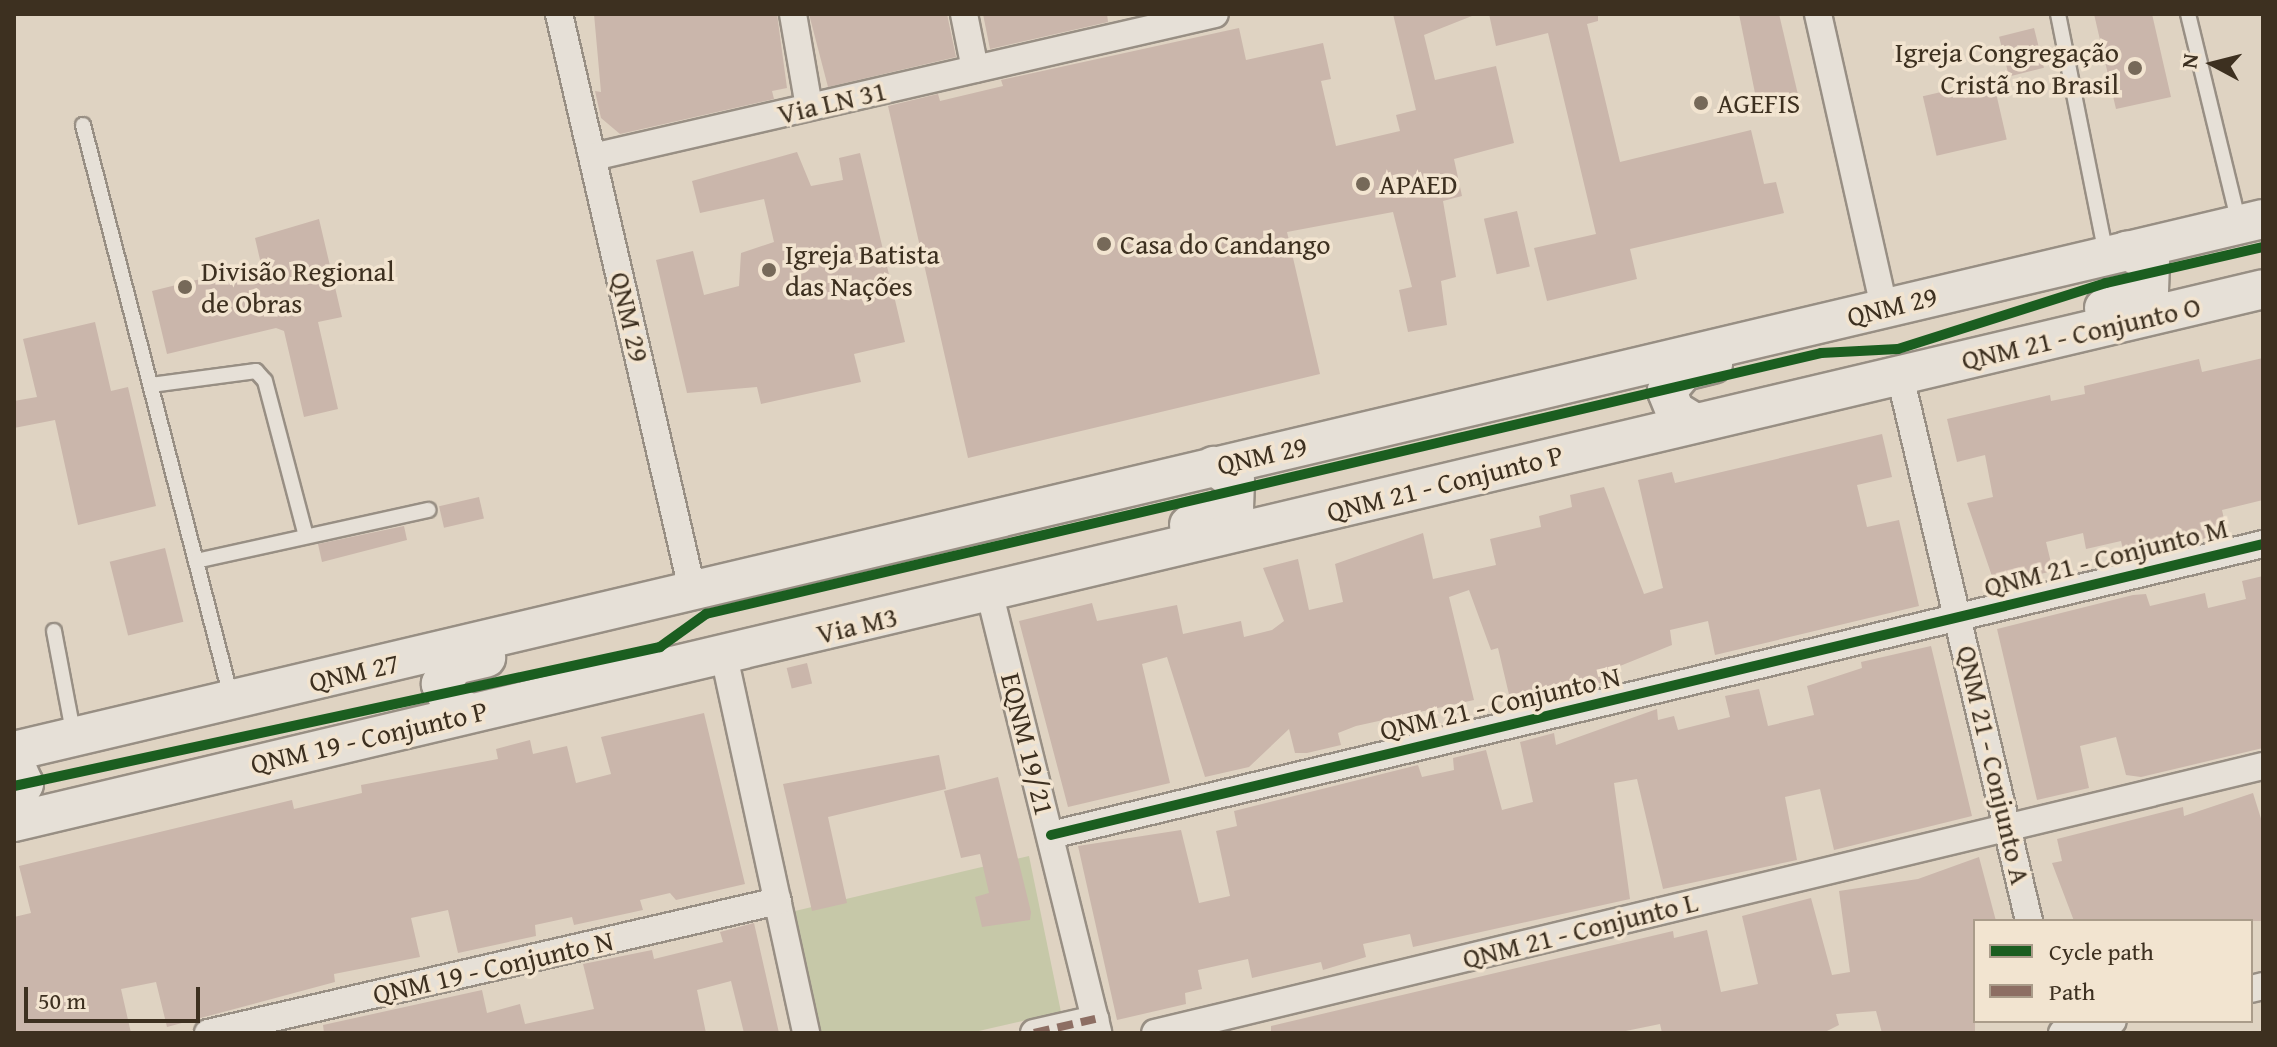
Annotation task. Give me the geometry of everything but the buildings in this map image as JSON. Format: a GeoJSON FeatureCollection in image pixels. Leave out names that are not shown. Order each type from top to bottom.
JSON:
{"type":"FeatureCollection","features":[{"type":"Feature","properties":{"kind":"main road","name":"QNM 29"},"geometry":{"type":"LineString","coordinates":[[692,589],[2251,222]]}},
{"type":"Feature","properties":{"kind":"main road"},"geometry":{"type":"LineString","coordinates":[[1907,374],[2002,331],[2139,301],[2152,271],[2146,258],[2116,252]]}},
{"type":"Feature","properties":{"kind":"main road","name":"QNM 21 - Conjunto O"},"geometry":{"type":"LineString","coordinates":[[1907,374],[2263,289]]}},
{"type":"Feature","properties":{"kind":"main road"},"geometry":{"type":"LineString","coordinates":[[1695,423],[1669,403],[1675,377],[1782,347],[1839,319]]}},
{"type":"Feature","properties":{"kind":"main road","name":"QNM 21 - Conjunto P"},"geometry":{"type":"LineString","coordinates":[[990,595],[1907,374]]}},
{"type":"Feature","properties":{"kind":"main road"},"geometry":{"type":"LineString","coordinates":[[1038,581],[1116,543],[1231,515],[1235,481],[1214,466]]}},
{"type":"Feature","properties":{"kind":"main road","name":"QNM 27"},"geometry":{"type":"LineString","coordinates":[[14,751],[232,702],[692,589]]}},
{"type":"Feature","properties":{"kind":"main road","name":"Via M3"},"geometry":{"type":"LineString","coordinates":[[724,656],[990,595]]}},
{"type":"Feature","properties":{"kind":"main road"},"geometry":{"type":"LineString","coordinates":[[471,713],[442,691],[455,665],[567,638],[627,607]]}},
{"type":"Feature","properties":{"kind":"main road","name":"QNM 19 - Conjunto P"},"geometry":{"type":"LineString","coordinates":[[14,822],[724,656]]}},
{"type":"Feature","properties":{"kind":"main road"},"geometry":{"type":"LineString","coordinates":[[14,762],[24,784],[14,802]]}},
{"type":"Feature","properties":{"kind":"street"},"geometry":{"type":"LineString","coordinates":[[559,14],[593,157]]}},
{"type":"Feature","properties":{"kind":"street"},"geometry":{"type":"LineString","coordinates":[[793,14],[809,107]]}},
{"type":"Feature","properties":{"kind":"street"},"geometry":{"type":"LineString","coordinates":[[964,14],[975,69]]}},
{"type":"Feature","properties":{"kind":"street","name":"Via LN 31"},"geometry":{"type":"LineString","coordinates":[[593,157],[975,69],[1126,24],[1215,14]]}},
{"type":"Feature","properties":{"kind":"street"},"geometry":{"type":"LineString","coordinates":[[1818,14],[1884,308]]}},
{"type":"Feature","properties":{"kind":"street","name":"QNM 29"},"geometry":{"type":"LineString","coordinates":[[593,157],[692,589]]}},
{"type":"Feature","properties":{"kind":"street","name":"QNM 21 - Conjunto A"},"geometry":{"type":"LineString","coordinates":[[1907,374],[2029,919]]}},
{"type":"Feature","properties":{"kind":"street","name":"QNM 21 - Conjunto M"},"geometry":{"type":"LineString","coordinates":[[1961,617],[2263,544]]}},
{"type":"Feature","properties":{"kind":"street","name":"EQNM 19/21"},"geometry":{"type":"LineString","coordinates":[[990,595],[1096,1026]]}},
{"type":"Feature","properties":{"kind":"street","name":"QNM 21 - Conjunto N"},"geometry":{"type":"LineString","coordinates":[[1051,835],[1961,617]]}},
{"type":"Feature","properties":{"kind":"street"},"geometry":{"type":"LineString","coordinates":[[724,656],[806,1033]]}},
{"type":"Feature","properties":{"kind":"street","name":"QNM 21 - Conjunto L"},"geometry":{"type":"LineString","coordinates":[[1155,1033],[2263,766]]}},
{"type":"Feature","properties":{"kind":"street","name":"QNM 19 - Conjunto N"},"geometry":{"type":"LineString","coordinates":[[208,1033],[778,901]]}},
{"type":"Feature","properties":{"kind":"street"},"geometry":{"type":"LineString","coordinates":[[2059,1033],[2104,1023]]}},
{"type":"Feature","properties":{"kind":"street"},"geometry":{"type":"LineString","coordinates":[[1034,1033],[1096,1026]]}},
{"type":"Feature","properties":{"kind":"lane"},"geometry":{"type":"LineString","coordinates":[[2058,14],[2116,252]]}},
{"type":"Feature","properties":{"kind":"lane"},"geometry":{"type":"LineString","coordinates":[[2188,14],[2251,222]]}},
{"type":"Feature","properties":{"kind":"lane"},"geometry":{"type":"LineString","coordinates":[[83,125],[232,702]]}},
{"type":"Feature","properties":{"kind":"lane"},"geometry":{"type":"LineString","coordinates":[[151,385],[256,371],[265,381],[306,536]]}},
{"type":"Feature","properties":{"kind":"lane"},"geometry":{"type":"LineString","coordinates":[[196,561],[428,510]]}},
{"type":"Feature","properties":{"kind":"lane"},"geometry":{"type":"LineString","coordinates":[[54,631],[75,737]]}},
{"type":"Feature","properties":{"kind":"green space"},"geometry":{"type":"Polygon","coordinates":[[[1029,856],[1061,1012],[970,1033],[821,1033],[795,911],[1029,856]]]}},
{"type":"Feature","properties":{"kind":"marked path"},"geometry":{"type":"LineString","coordinates":[[1034,1033],[1095,1019]]}},
{"type":"Feature","properties":{"kind":"cycle path"},"geometry":{"type":"LineString","coordinates":[[14,786],[660,647],[706,614],[1821,353],[1898,349],[2106,283],[2263,247]]}},
{"type":"Feature","properties":{"kind":"cycle path"},"geometry":{"type":"LineString","coordinates":[[1051,835],[2263,544]]}},
{"type":"Feature","properties":{"kind":"place","name":"Igreja Congregação Cristã no Brasil"},"geometry":{"type":"Point","coordinates":[2135,68]}},
{"type":"Feature","properties":{"kind":"place","name":"AGEFIS"},"geometry":{"type":"Point","coordinates":[1701,103]}},
{"type":"Feature","properties":{"kind":"place","name":"APAED"},"geometry":{"type":"Point","coordinates":[1363,184]}},
{"type":"Feature","properties":{"kind":"place","name":"Casa do Candango"},"geometry":{"type":"Point","coordinates":[1104,244]}},
{"type":"Feature","properties":{"kind":"place","name":"Igreja Batista das Nações"},"geometry":{"type":"Point","coordinates":[769,270]}},
{"type":"Feature","properties":{"kind":"place","name":"Divisão Regional de Obras"},"geometry":{"type":"Point","coordinates":[185,287]}}]}
